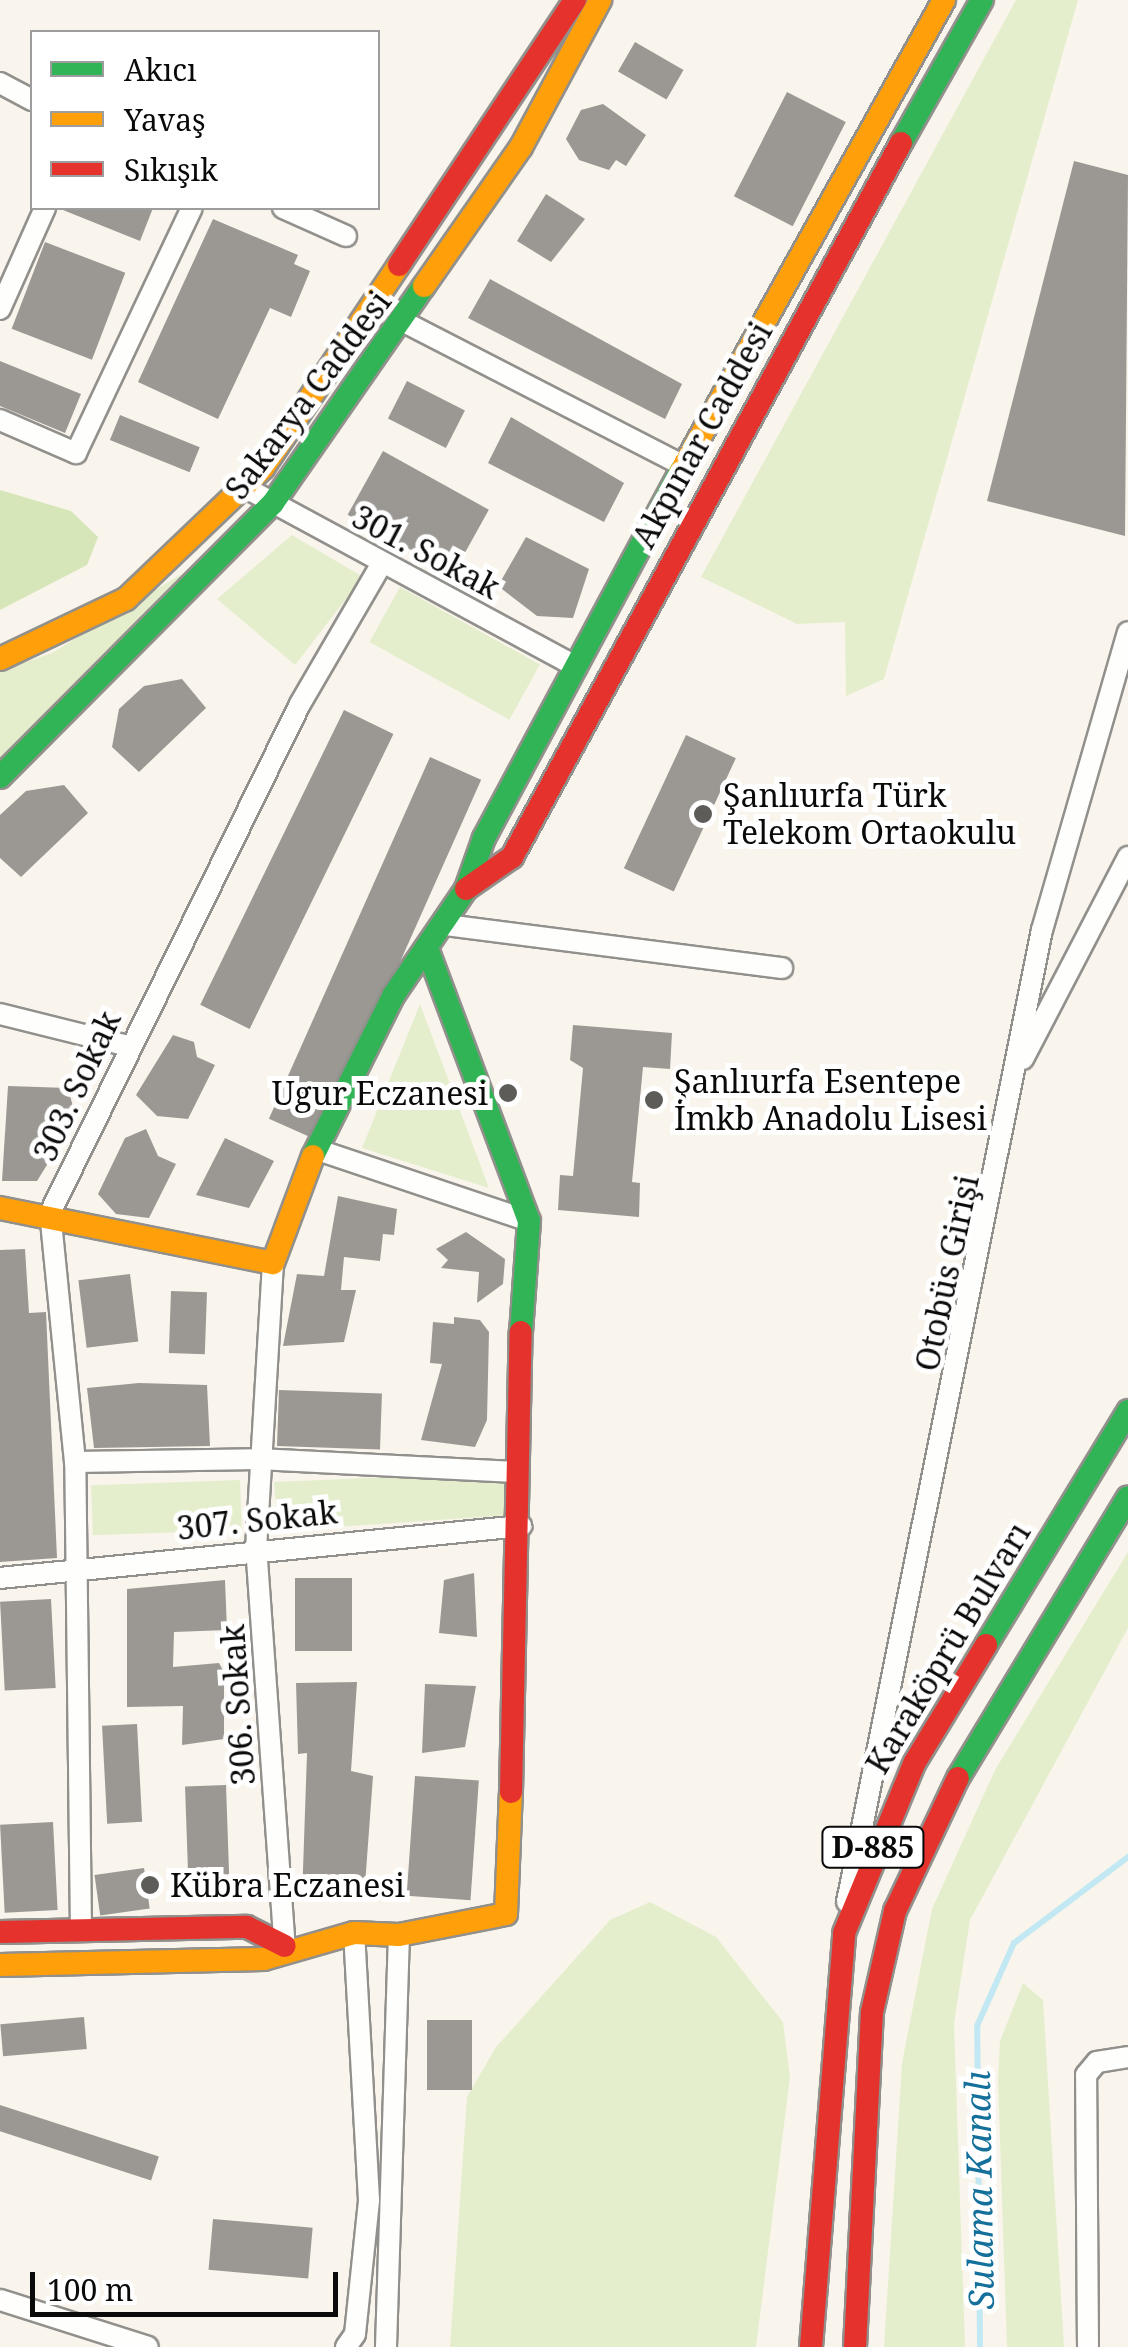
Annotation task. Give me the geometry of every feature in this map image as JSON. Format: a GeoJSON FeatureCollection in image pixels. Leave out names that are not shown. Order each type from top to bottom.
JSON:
{"type":"FeatureCollection","features":[{"type":"Feature","properties":{"kind":"main road","name":"Sakarya Caddesi"},"geometry":{"type":"LineString","coordinates":[[0,659],[126,598],[246,488],[576,0]]}},
{"type":"Feature","properties":{"kind":"main road","name":"Sakarya Caddesi"},"geometry":{"type":"LineString","coordinates":[[0,777],[273,503],[404,322],[528,136],[600,0]]}},
{"type":"Feature","properties":{"kind":"main road","name":"Akpınar Caddesi"},"geometry":{"type":"LineString","coordinates":[[273,1264],[285,1211],[321,1152],[393,996],[446,925],[466,889],[484,838],[684,466],[944,0]]}},
{"type":"Feature","properties":{"kind":"main road","name":"Akpınar Caddesi"},"geometry":{"type":"LineString","coordinates":[[466,889],[512,857],[706,489],[982,0]]}},
{"type":"Feature","properties":{"kind":"main road"},"geometry":{"type":"LineString","coordinates":[[0,1965],[264,1959],[285,1946],[354,1933],[399,1936],[506,1914],[520,1526],[511,1472],[529,1221],[428,951]]}},
{"type":"Feature","properties":{"kind":"main road"},"geometry":{"type":"LineString","coordinates":[[0,1208],[50,1213],[175,1249],[273,1264]]}},
{"type":"Feature","properties":{"kind":"main road","name":"Karaköprü Bulvarı"},"geometry":{"type":"LineString","coordinates":[[811,2347],[844,1933],[916,1762],[1128,1411]]}},
{"type":"Feature","properties":{"kind":"main road","name":"D-885"},"geometry":{"type":"LineString","coordinates":[[854,2347],[872,2012],[895,1911],[929,1826],[1128,1497]]}},
{"type":"Feature","properties":{"kind":"main road"},"geometry":{"type":"LineString","coordinates":[[0,1932],[247,1926],[285,1946]]}},
{"type":"Feature","properties":{"kind":"street"},"geometry":{"type":"LineString","coordinates":[[0,83],[30,99]]}},
{"type":"Feature","properties":{"kind":"street"},"geometry":{"type":"LineString","coordinates":[[0,310],[44,210]]}},
{"type":"Feature","properties":{"kind":"street"},"geometry":{"type":"LineString","coordinates":[[0,420],[76,453],[191,210]]}},
{"type":"Feature","properties":{"kind":"street"},"geometry":{"type":"LineString","coordinates":[[287,210],[346,236]]}},
{"type":"Feature","properties":{"kind":"street"},"geometry":{"type":"LineString","coordinates":[[404,322],[684,466]]}},
{"type":"Feature","properties":{"kind":"street","name":"301. Sokak"},"geometry":{"type":"LineString","coordinates":[[246,488],[577,667]]}},
{"type":"Feature","properties":{"kind":"street","name":"303. Sokak"},"geometry":{"type":"LineString","coordinates":[[82,1930],[75,1462],[50,1213],[128,1046],[300,704],[382,564]]}},
{"type":"Feature","properties":{"kind":"street","name":"Otobüs Girişi"},"geometry":{"type":"LineString","coordinates":[[844,1933],[851,1850],[1019,1064],[1042,930],[1128,632]]}},
{"type":"Feature","properties":{"kind":"street"},"geometry":{"type":"LineString","coordinates":[[1019,1064],[1128,857]]}},
{"type":"Feature","properties":{"kind":"street"},"geometry":{"type":"LineString","coordinates":[[446,925],[782,968]]}},
{"type":"Feature","properties":{"kind":"street"},"geometry":{"type":"LineString","coordinates":[[0,1014],[128,1046]]}},
{"type":"Feature","properties":{"kind":"street"},"geometry":{"type":"LineString","coordinates":[[321,1152],[529,1221]]}},
{"type":"Feature","properties":{"kind":"street","name":"306. Sokak"},"geometry":{"type":"LineString","coordinates":[[273,1264],[258,1459],[256,1546],[285,1946]]}},
{"type":"Feature","properties":{"kind":"street"},"geometry":{"type":"LineString","coordinates":[[75,1462],[258,1459],[511,1472]]}},
{"type":"Feature","properties":{"kind":"street","name":"307. Sokak"},"geometry":{"type":"LineString","coordinates":[[0,1578],[78,1573],[256,1546],[520,1526]]}},
{"type":"Feature","properties":{"kind":"street"},"geometry":{"type":"LineString","coordinates":[[346,2347],[356,2334],[369,2200],[354,1933]]}},
{"type":"Feature","properties":{"kind":"street"},"geometry":{"type":"LineString","coordinates":[[386,2347],[399,1936]]}},
{"type":"Feature","properties":{"kind":"street"},"geometry":{"type":"LineString","coordinates":[[1088,2347],[1086,2075],[1097,2062],[1128,2057]]}},
{"type":"Feature","properties":{"kind":"street"},"geometry":{"type":"LineString","coordinates":[[0,2300],[148,2347]]}},
{"type":"Feature","properties":{"kind":"green space"},"geometry":{"type":"Polygon","coordinates":[[[1016,0],[1078,0],[884,679],[846,696],[845,622],[797,624],[701,577],[1016,0]]]}},
{"type":"Feature","properties":{"kind":"green space"},"geometry":{"type":"Polygon","coordinates":[[[0,490],[71,511],[98,537],[87,565],[0,610],[0,490]]]}},
{"type":"Feature","properties":{"kind":"green space"},"geometry":{"type":"Polygon","coordinates":[[[292,535],[363,577],[295,665],[217,599],[292,535]]]}},
{"type":"Feature","properties":{"kind":"green space"},"geometry":{"type":"Polygon","coordinates":[[[193,567],[0,761],[0,671],[52,653],[193,567]]]}},
{"type":"Feature","properties":{"kind":"green space"},"geometry":{"type":"Polygon","coordinates":[[[400,587],[540,665],[509,720],[369,642],[400,587]]]}},
{"type":"Feature","properties":{"kind":"green space"},"geometry":{"type":"Polygon","coordinates":[[[420,1004],[489,1188],[362,1148],[420,1004]]]}},
{"type":"Feature","properties":{"kind":"green space"},"geometry":{"type":"Polygon","coordinates":[[[511,1472],[511,1515],[278,1531],[274,1482],[511,1472]]]}},
{"type":"Feature","properties":{"kind":"green space"},"geometry":{"type":"Polygon","coordinates":[[[240,1480],[242,1530],[93,1535],[91,1485],[240,1480]]]}},
{"type":"Feature","properties":{"kind":"green space"},"geometry":{"type":"Polygon","coordinates":[[[1128,1552],[1128,1628],[970,1920],[954,2023],[965,2347],[884,2347],[902,2063],[932,1909],[995,1770],[1128,1552]]]}},
{"type":"Feature","properties":{"kind":"green space"},"geometry":{"type":"Polygon","coordinates":[[[650,1902],[716,1937],[783,2022],[790,2077],[756,2347],[450,2347],[467,2097],[496,2047],[610,1920],[650,1902]]]}},
{"type":"Feature","properties":{"kind":"green space"},"geometry":{"type":"Polygon","coordinates":[[[1023,1983],[1043,2000],[1064,2347],[1007,2347],[998,2081],[1000,2041],[1023,1983]]]}},
{"type":"Feature","properties":{"kind":"building"},"geometry":{"type":"Polygon","coordinates":[[[635,42],[683,70],[666,99],[618,71],[635,42]]]}},
{"type":"Feature","properties":{"kind":"building"},"geometry":{"type":"Polygon","coordinates":[[[787,92],[846,122],[793,226],[734,196],[787,92]]]}},
{"type":"Feature","properties":{"kind":"building"},"geometry":{"type":"Polygon","coordinates":[[[603,104],[646,135],[626,166],[616,160],[609,170],[579,160],[566,139],[581,110],[603,104]]]}},
{"type":"Feature","properties":{"kind":"building"},"geometry":{"type":"Polygon","coordinates":[[[1074,161],[1128,175],[1125,536],[987,501],[1074,161]]]}},
{"type":"Feature","properties":{"kind":"building"},"geometry":{"type":"Polygon","coordinates":[[[546,194],[585,219],[551,262],[517,241],[546,194]]]}},
{"type":"Feature","properties":{"kind":"building"},"geometry":{"type":"Polygon","coordinates":[[[63,210],[152,210],[140,241],[63,210]]]}},
{"type":"Feature","properties":{"kind":"building"},"geometry":{"type":"Polygon","coordinates":[[[213,219],[298,255],[294,264],[310,271],[291,317],[270,308],[218,419],[138,382],[213,219]]]}},
{"type":"Feature","properties":{"kind":"building"},"geometry":{"type":"Polygon","coordinates":[[[45,242],[125,273],[92,360],[12,329],[45,242]]]}},
{"type":"Feature","properties":{"kind":"building"},"geometry":{"type":"Polygon","coordinates":[[[490,279],[682,384],[665,419],[468,318],[490,279]]]}},
{"type":"Feature","properties":{"kind":"building"},"geometry":{"type":"Polygon","coordinates":[[[0,361],[81,394],[65,433],[0,406],[0,361]]]}},
{"type":"Feature","properties":{"kind":"building"},"geometry":{"type":"Polygon","coordinates":[[[407,381],[465,411],[446,448],[388,418],[407,381]]]}},
{"type":"Feature","properties":{"kind":"building"},"geometry":{"type":"Polygon","coordinates":[[[120,415],[200,447],[190,472],[110,440],[120,415]]]}},
{"type":"Feature","properties":{"kind":"building"},"geometry":{"type":"Polygon","coordinates":[[[511,417],[624,483],[604,522],[488,463],[511,417]]]}},
{"type":"Feature","properties":{"kind":"building"},"geometry":{"type":"Polygon","coordinates":[[[383,451],[489,510],[453,574],[348,515],[383,451]]]}},
{"type":"Feature","properties":{"kind":"building"},"geometry":{"type":"Polygon","coordinates":[[[526,537],[589,569],[573,618],[537,616],[498,586],[526,537]]]}},
{"type":"Feature","properties":{"kind":"building"},"geometry":{"type":"Polygon","coordinates":[[[182,679],[206,708],[139,772],[112,747],[119,709],[144,686],[182,679]]]}},
{"type":"Feature","properties":{"kind":"building"},"geometry":{"type":"Polygon","coordinates":[[[344,710],[393,734],[250,1029],[200,1005],[344,710]]]}},
{"type":"Feature","properties":{"kind":"building"},"geometry":{"type":"Polygon","coordinates":[[[686,735],[736,758],[674,891],[624,868],[686,735]]]}},
{"type":"Feature","properties":{"kind":"building"},"geometry":{"type":"Polygon","coordinates":[[[430,757],[481,780],[320,1142],[269,1119],[430,757]]]}},
{"type":"Feature","properties":{"kind":"building"},"geometry":{"type":"Polygon","coordinates":[[[64,785],[88,813],[21,877],[0,858],[0,815],[26,791],[64,785]]]}},
{"type":"Feature","properties":{"kind":"building"},"geometry":{"type":"Polygon","coordinates":[[[573,1025],[672,1033],[670,1069],[643,1067],[632,1182],[640,1183],[639,1217],[558,1210],[560,1175],[573,1176],[583,1068],[570,1060],[573,1025]]]}},
{"type":"Feature","properties":{"kind":"building"},"geometry":{"type":"Polygon","coordinates":[[[173,1035],[194,1042],[197,1057],[215,1065],[188,1119],[157,1116],[136,1095],[173,1035]]]}},
{"type":"Feature","properties":{"kind":"building"},"geometry":{"type":"Polygon","coordinates":[[[8,1086],[68,1088],[76,1118],[37,1181],[2,1181],[8,1086]]]}},
{"type":"Feature","properties":{"kind":"building"},"geometry":{"type":"Polygon","coordinates":[[[146,1129],[158,1156],[176,1164],[149,1218],[116,1214],[98,1194],[125,1138],[146,1129]]]}},
{"type":"Feature","properties":{"kind":"building"},"geometry":{"type":"Polygon","coordinates":[[[225,1138],[274,1161],[249,1208],[196,1195],[225,1138]]]}},
{"type":"Feature","properties":{"kind":"building"},"geometry":{"type":"Polygon","coordinates":[[[338,1196],[397,1209],[394,1235],[383,1234],[380,1261],[344,1257],[341,1290],[356,1290],[344,1342],[283,1346],[297,1274],[324,1276],[338,1196]]]}},
{"type":"Feature","properties":{"kind":"building"},"geometry":{"type":"Polygon","coordinates":[[[466,1232],[505,1259],[503,1284],[477,1303],[479,1272],[441,1268],[448,1260],[436,1249],[466,1232]]]}},
{"type":"Feature","properties":{"kind":"building"},"geometry":{"type":"Polygon","coordinates":[[[25,1249],[29,1313],[46,1312],[57,1558],[0,1562],[0,1250],[25,1249]]]}},
{"type":"Feature","properties":{"kind":"building"},"geometry":{"type":"Polygon","coordinates":[[[130,1274],[138,1341],[87,1348],[78,1280],[130,1274]]]}},
{"type":"Feature","properties":{"kind":"building"},"geometry":{"type":"Polygon","coordinates":[[[171,1291],[207,1292],[205,1354],[169,1353],[171,1291]]]}},
{"type":"Feature","properties":{"kind":"building"},"geometry":{"type":"Polygon","coordinates":[[[454,1317],[480,1320],[489,1332],[487,1420],[475,1447],[421,1440],[442,1364],[430,1363],[433,1322],[454,1324],[454,1317]]]}},
{"type":"Feature","properties":{"kind":"building"},"geometry":{"type":"Polygon","coordinates":[[[139,1383],[207,1385],[210,1446],[94,1448],[87,1388],[139,1383]]]}},
{"type":"Feature","properties":{"kind":"building"},"geometry":{"type":"Polygon","coordinates":[[[279,1390],[382,1394],[380,1450],[277,1446],[279,1390]]]}},
{"type":"Feature","properties":{"kind":"building"},"geometry":{"type":"Polygon","coordinates":[[[474,1573],[477,1637],[439,1633],[444,1580],[474,1573]]]}},
{"type":"Feature","properties":{"kind":"building"},"geometry":{"type":"Polygon","coordinates":[[[295,1578],[352,1578],[352,1651],[295,1651],[295,1578]]]}},
{"type":"Feature","properties":{"kind":"building"},"geometry":{"type":"Polygon","coordinates":[[[225,1580],[227,1630],[174,1632],[173,1667],[219,1663],[224,1672],[224,1739],[182,1745],[183,1706],[127,1707],[127,1589],[225,1580]]]}},
{"type":"Feature","properties":{"kind":"building"},"geometry":{"type":"Polygon","coordinates":[[[51,1599],[56,1688],[5,1691],[0,1602],[51,1599]]]}},
{"type":"Feature","properties":{"kind":"building"},"geometry":{"type":"Polygon","coordinates":[[[357,1682],[351,1771],[373,1776],[364,1899],[302,1899],[307,1753],[298,1754],[296,1683],[357,1682]]]}},
{"type":"Feature","properties":{"kind":"building"},"geometry":{"type":"Polygon","coordinates":[[[425,1684],[476,1686],[465,1747],[422,1753],[425,1684]]]}},
{"type":"Feature","properties":{"kind":"building"},"geometry":{"type":"Polygon","coordinates":[[[137,1724],[142,1822],[107,1824],[102,1726],[137,1724]]]}},
{"type":"Feature","properties":{"kind":"building"},"geometry":{"type":"Polygon","coordinates":[[[415,1776],[479,1780],[470,1900],[407,1896],[415,1776]]]}},
{"type":"Feature","properties":{"kind":"building"},"geometry":{"type":"Polygon","coordinates":[[[226,1785],[230,1894],[189,1895],[185,1786],[226,1785]]]}},
{"type":"Feature","properties":{"kind":"building"},"geometry":{"type":"Polygon","coordinates":[[[53,1822],[58,1910],[5,1913],[0,1825],[53,1822]]]}},
{"type":"Feature","properties":{"kind":"building"},"geometry":{"type":"Polygon","coordinates":[[[144,1868],[150,1909],[100,1916],[94,1875],[144,1868]]]}},
{"type":"Feature","properties":{"kind":"building"},"geometry":{"type":"Polygon","coordinates":[[[84,2017],[87,2049],[3,2056],[0,2024],[84,2017]]]}},
{"type":"Feature","properties":{"kind":"building"},"geometry":{"type":"Polygon","coordinates":[[[427,2020],[472,2020],[472,2090],[427,2090],[427,2020]]]}},
{"type":"Feature","properties":{"kind":"building"},"geometry":{"type":"Polygon","coordinates":[[[0,2105],[159,2157],[151,2180],[0,2131],[0,2105]]]}},
{"type":"Feature","properties":{"kind":"building"},"geometry":{"type":"Polygon","coordinates":[[[213,2219],[313,2228],[308,2279],[209,2270],[213,2219]]]}},
{"type":"Feature","properties":{"kind":"waterway","name":"Sulama Kanalı"},"geometry":{"type":"LineString","coordinates":[[980,2347],[977,2026],[1014,1943],[1128,1857]]}},
{"type":"Feature","properties":{"kind":"traffic: fast"},"geometry":{"type":"LineString","coordinates":[[901,143],[982,0]]}},
{"type":"Feature","properties":{"kind":"traffic: fast"},"geometry":{"type":"LineString","coordinates":[[0,777],[273,503],[424,286]]}},
{"type":"Feature","properties":{"kind":"traffic: fast"},"geometry":{"type":"LineString","coordinates":[[313,1156],[393,996],[466,889],[484,838],[681,471]]}},
{"type":"Feature","properties":{"kind":"traffic: fast"},"geometry":{"type":"LineString","coordinates":[[428,951],[529,1221],[521,1332]]}},
{"type":"Feature","properties":{"kind":"traffic: fast"},"geometry":{"type":"LineString","coordinates":[[986,1645],[1128,1411]]}},
{"type":"Feature","properties":{"kind":"traffic: fast"},"geometry":{"type":"LineString","coordinates":[[958,1778],[1128,1497]]}},
{"type":"Feature","properties":{"kind":"traffic: slow"},"geometry":{"type":"LineString","coordinates":[[424,286],[521,147],[600,0]]}},
{"type":"Feature","properties":{"kind":"traffic: slow"},"geometry":{"type":"LineString","coordinates":[[681,471],[944,0]]}},
{"type":"Feature","properties":{"kind":"traffic: slow"},"geometry":{"type":"LineString","coordinates":[[0,659],[126,599],[263,468],[399,265]]}},
{"type":"Feature","properties":{"kind":"traffic: slow"},"geometry":{"type":"LineString","coordinates":[[0,1208],[273,1263],[313,1156]]}},
{"type":"Feature","properties":{"kind":"traffic: slow"},"geometry":{"type":"LineString","coordinates":[[0,1965],[264,1959],[354,1933],[399,1935],[506,1914],[511,1792]]}},
{"type":"Feature","properties":{"kind":"traffic: jam"},"geometry":{"type":"LineString","coordinates":[[399,265],[575,0]]}},
{"type":"Feature","properties":{"kind":"traffic: jam"},"geometry":{"type":"LineString","coordinates":[[466,889],[512,857],[901,143]]}},
{"type":"Feature","properties":{"kind":"traffic: jam"},"geometry":{"type":"LineString","coordinates":[[511,1792],[521,1332]]}},
{"type":"Feature","properties":{"kind":"traffic: jam"},"geometry":{"type":"LineString","coordinates":[[811,2347],[844,1933],[915,1762],[986,1645]]}},
{"type":"Feature","properties":{"kind":"traffic: jam"},"geometry":{"type":"LineString","coordinates":[[855,2347],[872,2012],[895,1911],[958,1778]]}},
{"type":"Feature","properties":{"kind":"traffic: jam"},"geometry":{"type":"LineString","coordinates":[[0,1932],[247,1927],[285,1946]]}},
{"type":"Feature","properties":{"kind":"place","name":"Şanlıurfa Türk Telekom Ortaokulu"},"geometry":{"type":"Point","coordinates":[703,814]}},
{"type":"Feature","properties":{"kind":"place","name":"Ugur Eczanesi"},"geometry":{"type":"Point","coordinates":[508,1093]}},
{"type":"Feature","properties":{"kind":"place","name":"Şanlıurfa Esentepe İmkb Anadolu Lisesi"},"geometry":{"type":"Point","coordinates":[654,1100]}},
{"type":"Feature","properties":{"kind":"place","name":"Kübra Eczanesi"},"geometry":{"type":"Point","coordinates":[150,1885]}}]}
